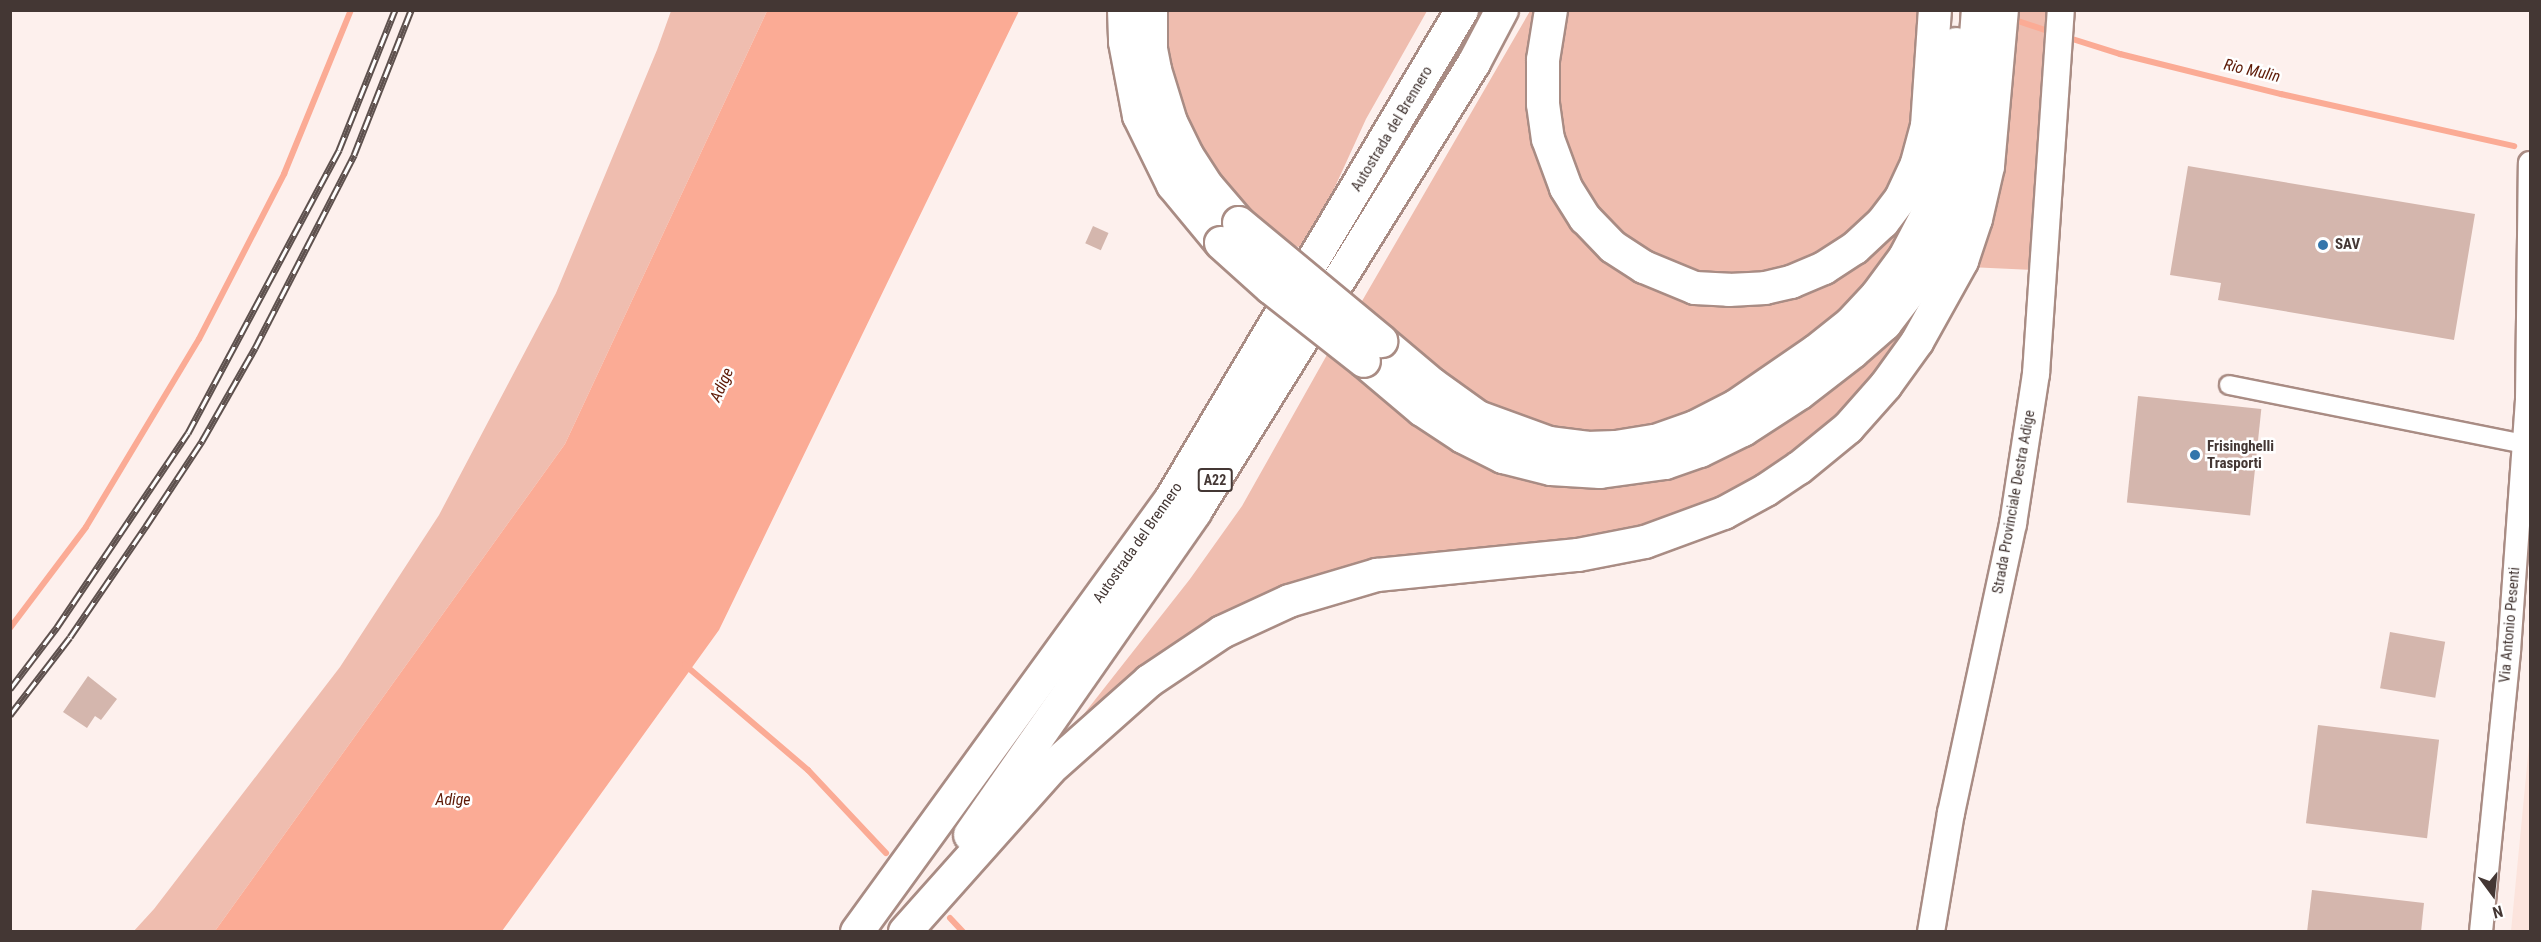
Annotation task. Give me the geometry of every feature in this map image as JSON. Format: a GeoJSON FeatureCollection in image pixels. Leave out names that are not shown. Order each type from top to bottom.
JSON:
{"type":"FeatureCollection","features":[{"type":"Feature","properties":{"kind":"highway"},"geometry":{"type":"LineString","coordinates":[[1124,10],[1125,42],[1139,117],[1173,185],[1230,233]]}},
{"type":"Feature","properties":{"kind":"highway"},"geometry":{"type":"LineString","coordinates":[[1150,10],[1151,49],[1171,122],[1187,155],[1208,187],[1230,233],[1271,288],[1372,351],[1422,410],[1463,437],[1503,457],[1551,469],[1600,472],[1665,463],[1700,452],[1743,430],[1800,393],[1886,324],[1924,273],[1959,192],[1968,148],[1968,25]]}},
{"type":"Feature","properties":{"kind":"highway"},"geometry":{"type":"LineString","coordinates":[[1407,103],[1448,10]]}},
{"type":"Feature","properties":{"kind":"highway","name":"Autostrada del Brennero"},"geometry":{"type":"LineString","coordinates":[[857,932],[1171,499],[1462,10]]}},
{"type":"Feature","properties":{"kind":"highway","name":"Autostrada del Brennero"},"geometry":{"type":"LineString","coordinates":[[903,932],[1195,512],[1474,63],[1502,10]]}},
{"type":"Feature","properties":{"kind":"highway"},"geometry":{"type":"LineString","coordinates":[[1551,10],[1543,60],[1543,104],[1548,139],[1566,188],[1585,218],[1613,247],[1644,267],[1695,288],[1729,290],[1765,288],[1791,282],[1824,268],[1855,248],[1883,222],[1901,198],[1917,163],[1927,126],[1968,25]]}},
{"type":"Feature","properties":{"kind":"highway"},"geometry":{"type":"LineString","coordinates":[[903,932],[1050,769],[1149,681],[1222,632],[1288,601],[1377,575],[1578,555],[1645,543],[1724,513],[1758,494],[1799,468],[1848,428],[1886,385],[1932,320],[1962,261],[1976,219],[1988,166],[1968,25]]}},
{"type":"Feature","properties":{"kind":"main road","name":"Strada Provinciale Destra Adige"},"geometry":{"type":"LineString","coordinates":[[1930,932],[1954,802],[2013,524],[2036,374],[2059,67],[2061,10]]}},
{"type":"Feature","properties":{"kind":"street","name":"Via Antonio Pesenti"},"geometry":{"type":"LineString","coordinates":[[2481,932],[2508,651],[2524,444],[2530,309],[2530,163]]}},
{"type":"Feature","properties":{"kind":"street"},"geometry":{"type":"LineString","coordinates":[[2229,385],[2524,444]]}},
{"type":"Feature","properties":{"kind":"shaded area"},"geometry":{"type":"Polygon","coordinates":[[[671,11],[767,11],[565,444],[215,931],[133,932],[154,909],[340,667],[439,515],[556,293],[671,11]]]}},
{"type":"Feature","properties":{"kind":"shaded area"},"geometry":{"type":"Polygon","coordinates":[[[1162,11],[1427,11],[1366,119],[1307,248],[1278,244],[1225,191],[1194,146],[1165,53],[1162,11]]]}},
{"type":"Feature","properties":{"kind":"shaded area"},"geometry":{"type":"Polygon","coordinates":[[[1530,11],[1540,11],[1576,225],[1747,300],[1931,181],[1869,290],[1774,367],[1678,422],[1612,437],[1529,426],[1471,397],[1358,308],[1530,11]]]}},
{"type":"Feature","properties":{"kind":"shaded area"},"geometry":{"type":"Polygon","coordinates":[[[1564,11],[1923,11],[1911,137],[1896,183],[1861,227],[1819,257],[1756,276],[1692,273],[1639,249],[1608,224],[1584,190],[1565,147],[1557,115],[1556,59],[1564,11]]]}},
{"type":"Feature","properties":{"kind":"shaded area"},"geometry":{"type":"Polygon","coordinates":[[[2012,11],[2048,11],[2033,270],[1969,267],[2012,11]]]}},
{"type":"Feature","properties":{"kind":"shaded area"},"geometry":{"type":"Polygon","coordinates":[[[1956,249],[1872,389],[1785,467],[1660,529],[1352,572],[1065,738],[1190,579],[1242,506],[1328,353],[1581,486],[1956,249]]]}},
{"type":"Feature","properties":{"kind":"shaded area"},"geometry":{"type":"Polygon","coordinates":[[[2530,735],[2530,931],[2511,931],[2530,735]]]}},
{"type":"Feature","properties":{"kind":"water","name":"Adige"},"geometry":{"type":"Polygon","coordinates":[[[767,11],[1019,11],[719,630],[502,931],[215,931],[565,444],[767,11]]]}},
{"type":"Feature","properties":{"kind":"building","name":"SAV"},"geometry":{"type":"Polygon","coordinates":[[[2188,166],[2475,214],[2454,340],[2218,300],[2221,283],[2170,275],[2188,166]]]}},
{"type":"Feature","properties":{"kind":"building"},"geometry":{"type":"Polygon","coordinates":[[[1093,226],[1109,233],[1101,250],[1085,243],[1093,226]]]}},
{"type":"Feature","properties":{"kind":"building","name":"Frisinghelli Trasporti"},"geometry":{"type":"Polygon","coordinates":[[[2138,396],[2261,409],[2250,515],[2127,502],[2138,396]]]}},
{"type":"Feature","properties":{"kind":"building"},"geometry":{"type":"Polygon","coordinates":[[[2390,632],[2445,642],[2435,698],[2380,688],[2390,632]]]}},
{"type":"Feature","properties":{"kind":"building"},"geometry":{"type":"Polygon","coordinates":[[[88,676],[117,699],[101,720],[95,716],[87,728],[63,712],[88,676]]]}},
{"type":"Feature","properties":{"kind":"building"},"geometry":{"type":"Polygon","coordinates":[[[2318,725],[2439,740],[2427,838],[2306,823],[2318,725]]]}},
{"type":"Feature","properties":{"kind":"building"},"geometry":{"type":"Polygon","coordinates":[[[2312,890],[2424,903],[2421,932],[2307,932],[2312,890]]]}},
{"type":"Feature","properties":{"kind":"waterway"},"geometry":{"type":"LineString","coordinates":[[10,628],[86,527],[199,339],[284,174],[351,10]]}},
{"type":"Feature","properties":{"kind":"waterway","name":"Rio Mulin"},"geometry":{"type":"LineString","coordinates":[[2009,18],[2054,33]]}},
{"type":"Feature","properties":{"kind":"waterway","name":"Rio Mulin"},"geometry":{"type":"LineString","coordinates":[[2066,37],[2120,54],[2281,94],[2514,146]]}},
{"type":"Feature","properties":{"kind":"waterway"},"geometry":{"type":"LineString","coordinates":[[685,665],[808,770],[886,853]]}},
{"type":"Feature","properties":{"kind":"waterway"},"geometry":{"type":"LineString","coordinates":[[950,918],[963,932]]}},
{"type":"Feature","properties":{"kind":"railway"},"geometry":{"type":"LineString","coordinates":[[10,689],[57,627],[188,433],[339,150],[395,10]]}},
{"type":"Feature","properties":{"kind":"railway"},"geometry":{"type":"LineString","coordinates":[[10,715],[70,637],[146,526],[202,441],[255,348],[354,155],[411,10]]}},
{"type":"Feature","properties":{"kind":"place","name":"SAV"},"geometry":{"type":"Point","coordinates":[2323,245]}},
{"type":"Feature","properties":{"kind":"place","name":"Frisinghelli Trasporti"},"geometry":{"type":"Point","coordinates":[2195,455]}}]}
